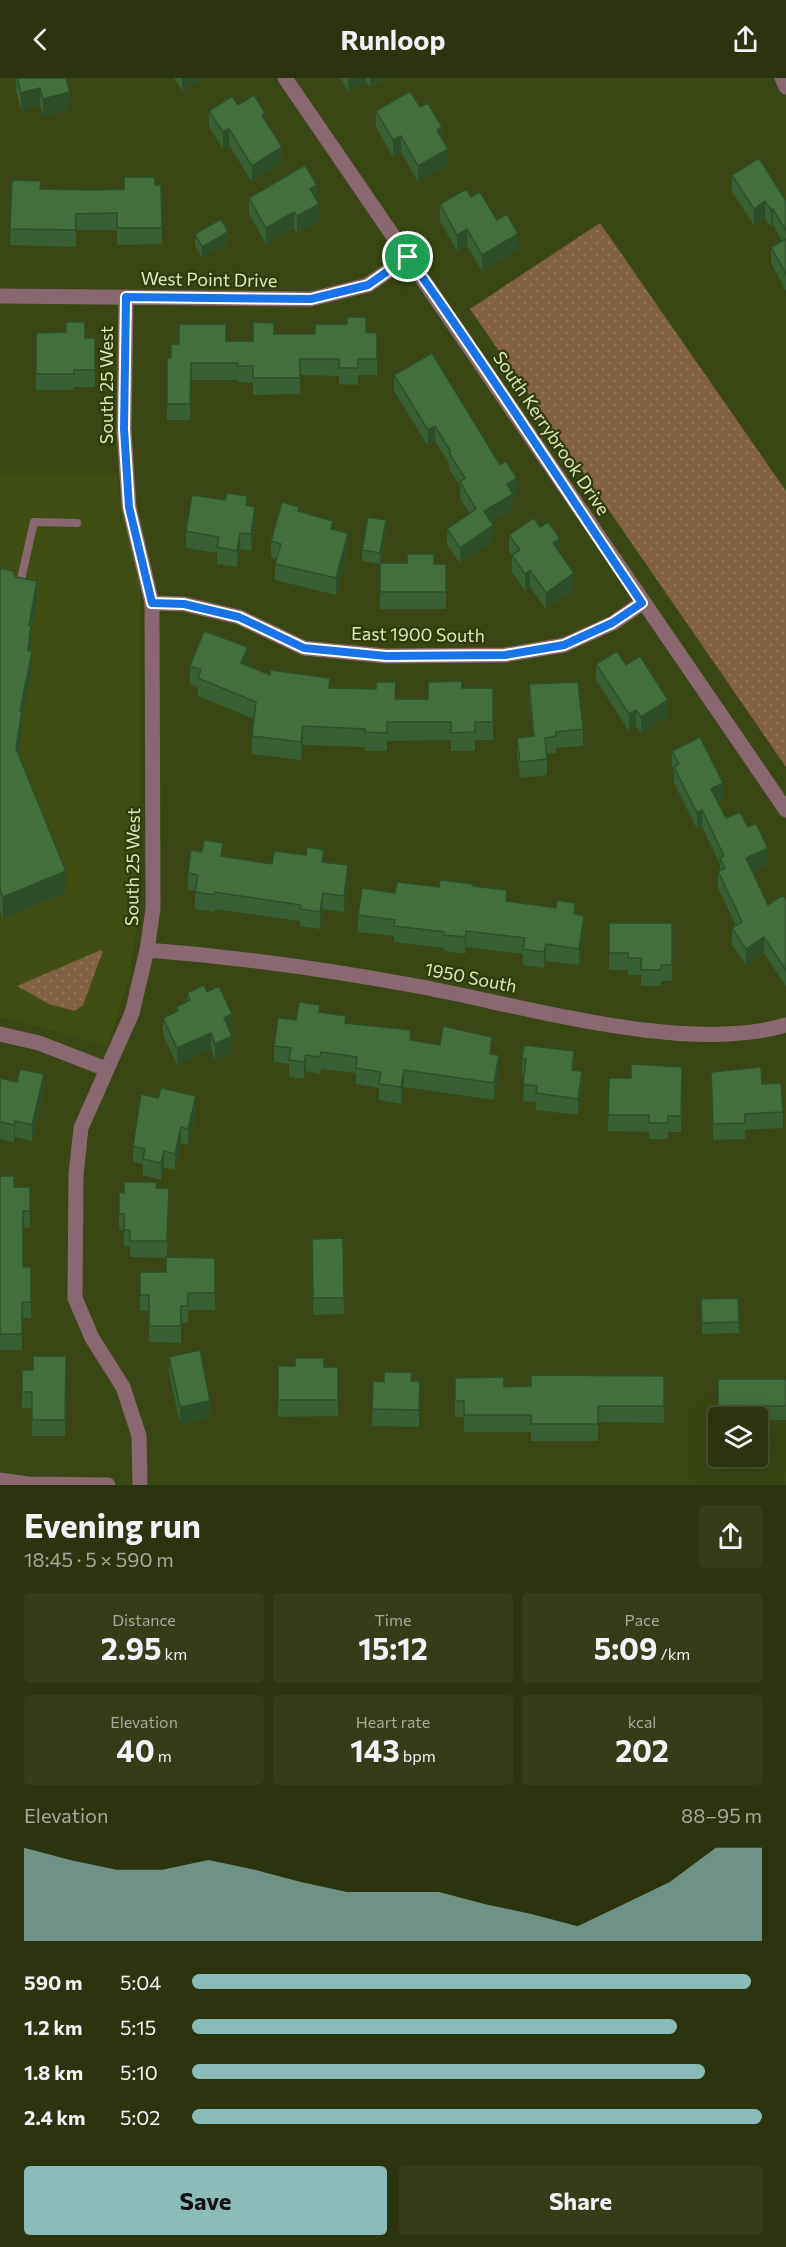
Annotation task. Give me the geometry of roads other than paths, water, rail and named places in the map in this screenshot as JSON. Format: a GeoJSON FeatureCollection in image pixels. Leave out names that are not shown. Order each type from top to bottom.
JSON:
{"type":"FeatureCollection","features":[{"type":"Feature","properties":{"kind":"street","name":"South Kerrybrook Drive"},"geometry":{"type":"LineString","coordinates":[[285,78],[453,320],[528,436],[786,810]]}},
{"type":"Feature","properties":{"kind":"street"},"geometry":{"type":"LineString","coordinates":[[782,78],[786,87]]}},
{"type":"Feature","properties":{"kind":"street","name":"West Point Drive"},"geometry":{"type":"LineString","coordinates":[[0,296],[311,299],[368,285],[408,257]]}},
{"type":"Feature","properties":{"kind":"street","name":"South 25 West"},"geometry":{"type":"LineString","coordinates":[[126,297],[124,429],[129,507],[152,603],[153,909],[147,950],[132,1013],[81,1128],[76,1174],[75,1298],[92,1338],[123,1388],[139,1436],[140,1485]]}},
{"type":"Feature","properties":{"kind":"street","name":"East 1900 South"},"geometry":{"type":"LineString","coordinates":[[152,603],[184,604],[239,617],[304,648],[398,656],[505,655],[564,645],[612,623],[642,603]]}},
{"type":"Feature","properties":{"kind":"street","name":"1950 South"},"geometry":{"type":"LineString","coordinates":[[147,950],[222,955],[421,987],[630,1027],[713,1036],[770,1030],[786,1025]]}},
{"type":"Feature","properties":{"kind":"street"},"geometry":{"type":"LineString","coordinates":[[0,1034],[39,1043],[106,1070]]}},
{"type":"Feature","properties":{"kind":"street"},"geometry":{"type":"LineString","coordinates":[[0,1480],[27,1484],[108,1485]]}},
{"type":"Feature","properties":{"kind":"lane"},"geometry":{"type":"LineString","coordinates":[[19,591],[34,522],[77,523]]}}]}
